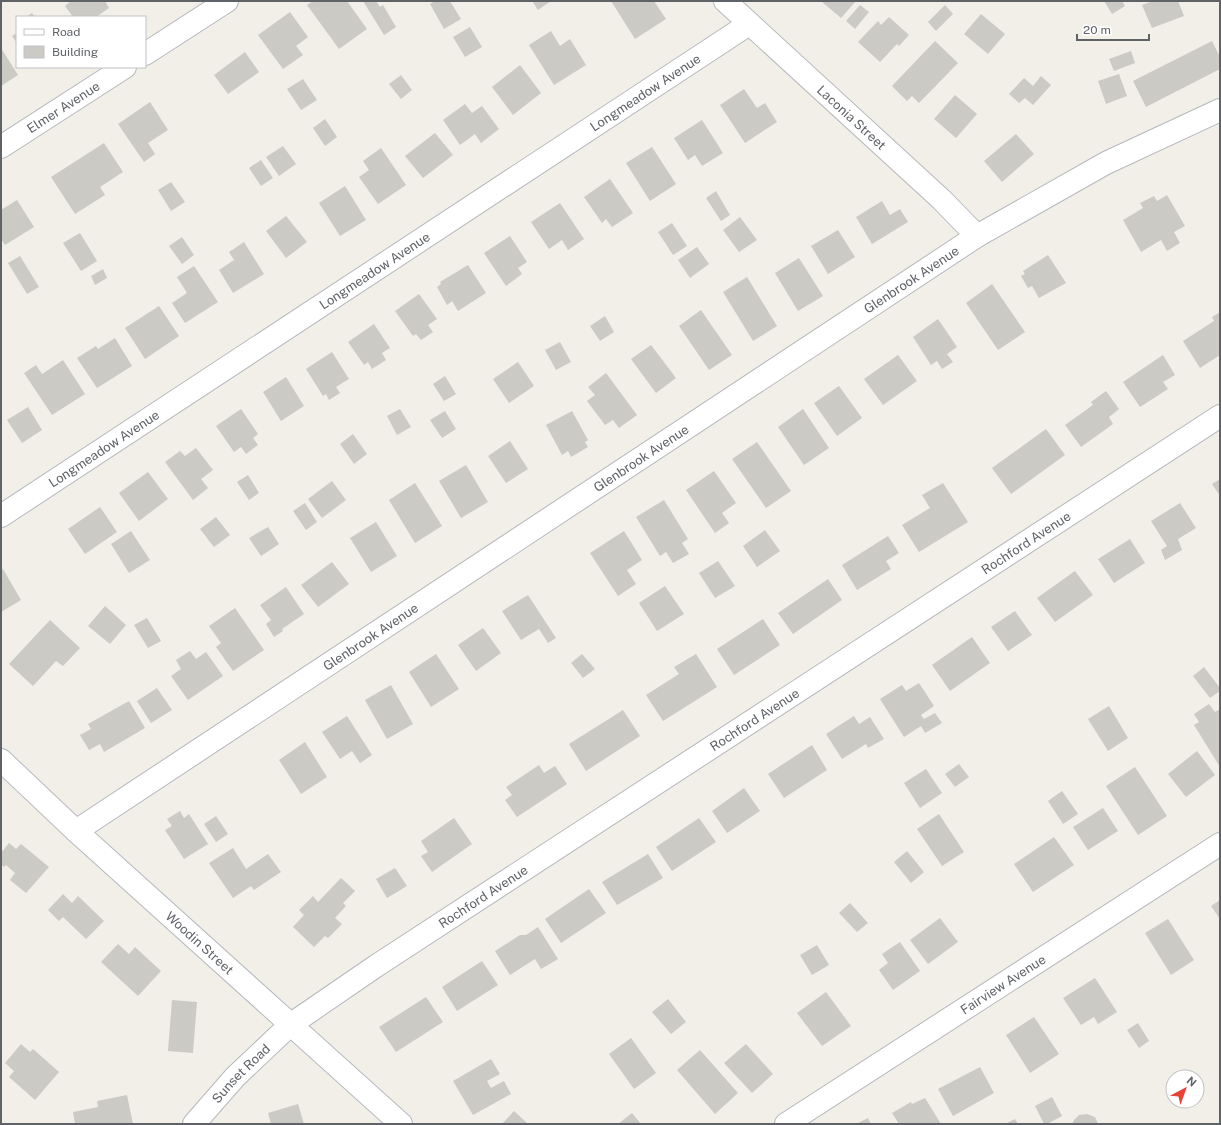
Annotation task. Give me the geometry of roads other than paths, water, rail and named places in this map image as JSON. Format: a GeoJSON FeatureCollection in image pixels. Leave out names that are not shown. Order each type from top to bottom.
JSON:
{"type":"FeatureCollection","features":[{"type":"Feature","properties":{"kind":"street"},"geometry":{"type":"LineString","coordinates":[[146,53],[226,1]]}},
{"type":"Feature","properties":{"kind":"street","name":"Laconia Street"},"geometry":{"type":"LineString","coordinates":[[725,1],[936,195],[977,236]]}},
{"type":"Feature","properties":{"kind":"street","name":"Longmeadow Avenue"},"geometry":{"type":"LineString","coordinates":[[1,516],[749,24]]}},
{"type":"Feature","properties":{"kind":"street","name":"Elmer Avenue"},"geometry":{"type":"LineString","coordinates":[[1,147],[123,68]]}},
{"type":"Feature","properties":{"kind":"street","name":"Glenbrook Avenue"},"geometry":{"type":"LineString","coordinates":[[76,831],[977,236],[1106,162],[1220,110]]}},
{"type":"Feature","properties":{"kind":"street","name":"Rochford Avenue"},"geometry":{"type":"LineString","coordinates":[[290,1024],[396,953],[1220,416]]}},
{"type":"Feature","properties":{"kind":"street","name":"Woodin Street"},"geometry":{"type":"LineString","coordinates":[[1,760],[76,831],[401,1124]]}},
{"type":"Feature","properties":{"kind":"street","name":"Fairview Avenue"},"geometry":{"type":"LineString","coordinates":[[786,1124],[1220,844]]}},
{"type":"Feature","properties":{"kind":"street","name":"Sunset Road"},"geometry":{"type":"LineString","coordinates":[[194,1124],[235,1077],[290,1024]]}}]}
